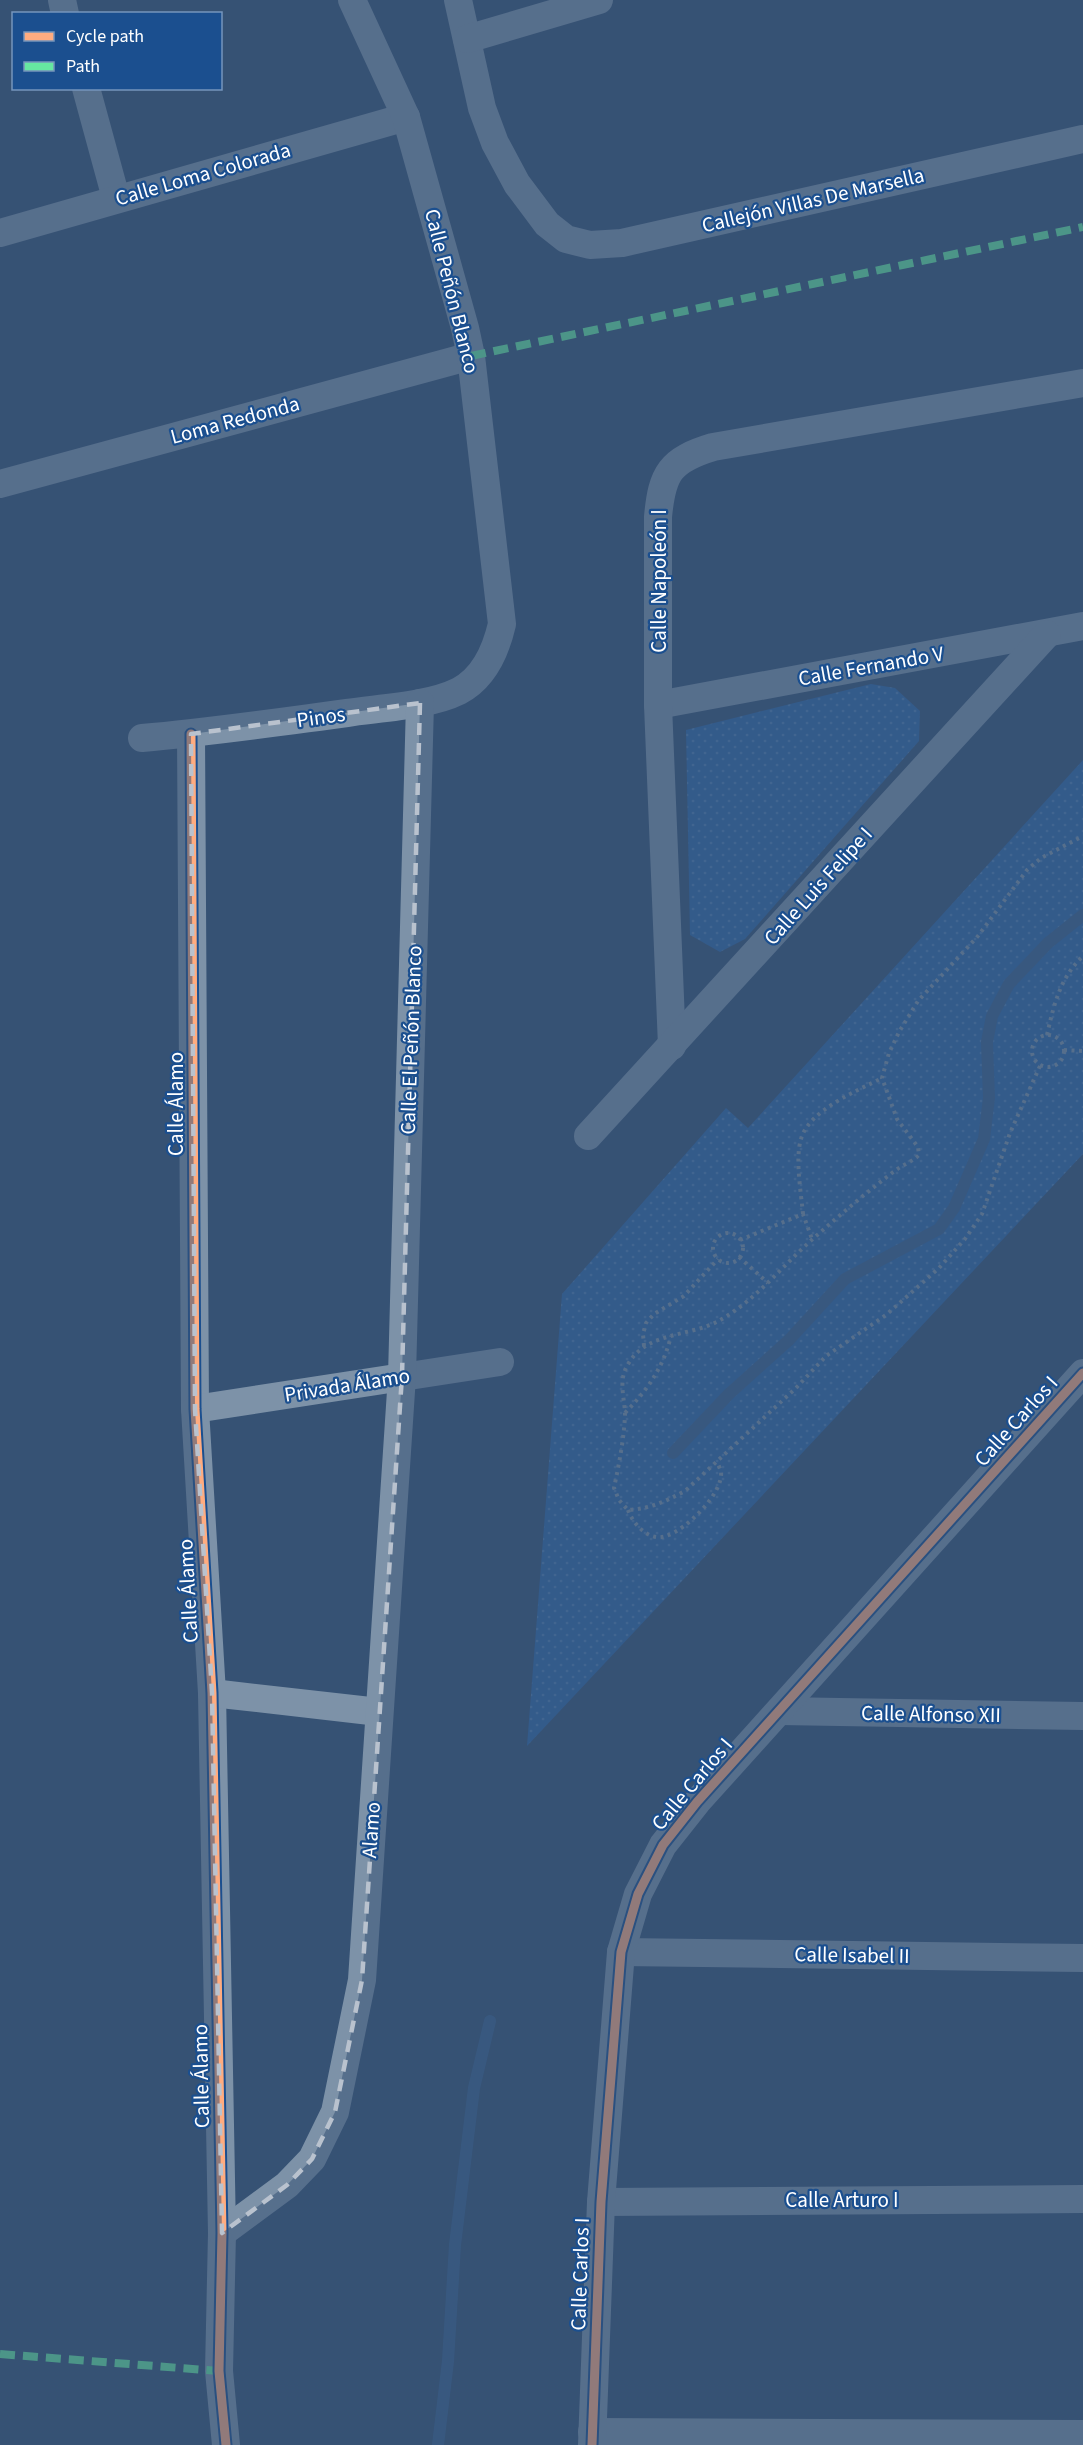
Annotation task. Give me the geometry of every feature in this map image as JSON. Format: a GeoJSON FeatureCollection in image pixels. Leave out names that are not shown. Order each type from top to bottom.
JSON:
{"type":"FeatureCollection","features":[{"type":"Feature","properties":{"kind":"street","name":"Calle Peñón Blanco"},"geometry":{"type":"LineString","coordinates":[[352,0],[406,117],[471,356],[502,624],[497,646],[486,664]]}},
{"type":"Feature","properties":{"kind":"street"},"geometry":{"type":"LineString","coordinates":[[458,0],[467,39],[599,0]]}},
{"type":"Feature","properties":{"kind":"street","name":"Callejón Villas De Marsella"},"geometry":{"type":"LineString","coordinates":[[467,39],[482,108],[495,143],[518,184],[547,224],[567,238],[590,245],[622,243],[1083,139]]}},
{"type":"Feature","properties":{"kind":"street"},"geometry":{"type":"LineString","coordinates":[[87,90],[116,198]]}},
{"type":"Feature","properties":{"kind":"street","name":"Calle Loma Colorada"},"geometry":{"type":"LineString","coordinates":[[0,233],[406,117]]}},
{"type":"Feature","properties":{"kind":"street","name":"Loma Redonda"},"geometry":{"type":"LineString","coordinates":[[0,484],[471,356]]}},
{"type":"Feature","properties":{"kind":"street","name":"Calle Napoleón I"},"geometry":{"type":"LineString","coordinates":[[672,1047],[658,705],[658,517],[660,490],[670,470],[689,454],[713,447],[1083,383]]}},
{"type":"Feature","properties":{"kind":"street","name":"Calle Fernando V"},"geometry":{"type":"LineString","coordinates":[[658,705],[1083,626]]}},
{"type":"Feature","properties":{"kind":"street","name":"Calle Luis Felipe I"},"geometry":{"type":"LineString","coordinates":[[588,1137],[1047,634]]}},
{"type":"Feature","properties":{"kind":"street","name":"Pinos"},"geometry":{"type":"LineString","coordinates":[[142,738],[191,734],[420,703],[459,691],[474,679],[486,664]]}},
{"type":"Feature","properties":{"kind":"street","name":"Calle El Peñón Blanco"},"geometry":{"type":"LineString","coordinates":[[402,1376],[420,703]]}},
{"type":"Feature","properties":{"kind":"street","name":"Calle Álamo"},"geometry":{"type":"LineString","coordinates":[[191,734],[195,1409],[212,1693],[222,2233],[219,2372],[226,2445]]}},
{"type":"Feature","properties":{"kind":"street","name":"Privada Álamo"},"geometry":{"type":"LineString","coordinates":[[195,1409],[500,1362]]}},
{"type":"Feature","properties":{"kind":"street","name":"Calle Carlos I"},"geometry":{"type":"LineString","coordinates":[[592,2438],[601,2202],[621,1952],[638,1894],[663,1845],[697,1802],[1083,1372]]}},
{"type":"Feature","properties":{"kind":"street","name":"Alamo"},"geometry":{"type":"LineString","coordinates":[[222,2233],[287,2185],[312,2159],[335,2112],[362,1980],[402,1376]]}},
{"type":"Feature","properties":{"kind":"street"},"geometry":{"type":"LineString","coordinates":[[212,1693],[379,1712]]}},
{"type":"Feature","properties":{"kind":"street","name":"Calle Alfonso XII"},"geometry":{"type":"LineString","coordinates":[[780,1711],[1083,1716]]}},
{"type":"Feature","properties":{"kind":"street","name":"Calle Isabel II"},"geometry":{"type":"LineString","coordinates":[[621,1952],[1083,1958]]}},
{"type":"Feature","properties":{"kind":"street","name":"Calle Arturo I"},"geometry":{"type":"LineString","coordinates":[[601,2202],[1083,2199]]}},
{"type":"Feature","properties":{"kind":"street"},"geometry":{"type":"LineString","coordinates":[[592,2438],[1083,2434]]}},
{"type":"Feature","properties":{"kind":"path"},"geometry":{"type":"LineString","coordinates":[[717,1462],[721,1472],[717,1491],[701,1512],[666,1536],[653,1537],[632,1520],[628,1510],[618,1500],[614,1488],[625,1413],[622,1377],[627,1365],[644,1346],[711,1325],[725,1318],[768,1283],[812,1239],[899,1168],[914,1161],[919,1155],[918,1147],[897,1119],[882,1078],[889,1053],[918,1001],[978,936],[1027,870],[1041,858],[1083,836]]}},
{"type":"Feature","properties":{"kind":"path"},"geometry":{"type":"LineString","coordinates":[[1047,1035],[1060,986],[1071,967],[1083,956]]}},
{"type":"Feature","properties":{"kind":"path"},"geometry":{"type":"LineString","coordinates":[[1047,1035],[1061,1042],[1064,1050],[1057,1065],[1049,1068],[1040,1066],[1034,1060],[1031,1052],[1033,1044],[1039,1038],[1047,1035]]}},
{"type":"Feature","properties":{"kind":"path"},"geometry":{"type":"LineString","coordinates":[[1064,1050],[1083,1051]]}},
{"type":"Feature","properties":{"kind":"path"},"geometry":{"type":"LineString","coordinates":[[628,1510],[645,1509],[665,1502],[685,1491],[797,1387],[826,1356],[886,1315],[939,1268],[965,1239],[982,1214],[1010,1133],[1040,1066]]}},
{"type":"Feature","properties":{"kind":"path"},"geometry":{"type":"LineString","coordinates":[[812,1239],[803,1214],[799,1155],[800,1140],[805,1127],[819,1114],[882,1078]]}},
{"type":"Feature","properties":{"kind":"path"},"geometry":{"type":"LineString","coordinates":[[740,1240],[803,1214]]}},
{"type":"Feature","properties":{"kind":"path"},"geometry":{"type":"LineString","coordinates":[[729,1233],[737,1236],[743,1244],[739,1257],[736,1261],[727,1263],[718,1259],[713,1252],[714,1242],[720,1235],[729,1233]]}},
{"type":"Feature","properties":{"kind":"path"},"geometry":{"type":"LineString","coordinates":[[739,1257],[768,1283]]}},
{"type":"Feature","properties":{"kind":"path"},"geometry":{"type":"LineString","coordinates":[[644,1346],[643,1334],[646,1323],[654,1314],[684,1296],[718,1259]]}},
{"type":"Feature","properties":{"kind":"path"},"geometry":{"type":"LineString","coordinates":[[625,1413],[655,1378],[666,1357],[671,1336]]}},
{"type":"Feature","properties":{"kind":"highlighted area"},"geometry":{"type":"Polygon","coordinates":[[[420,703],[402,1376],[362,1980],[335,2112],[312,2159],[287,2185],[222,2233],[212,1693],[195,1409],[191,734],[420,703]]]}},
{"type":"Feature","properties":{"kind":"shaded area"},"geometry":{"type":"Polygon","coordinates":[[[871,684],[895,688],[920,711],[919,741],[745,939],[720,952],[690,935],[686,730],[871,684]]]}},
{"type":"Feature","properties":{"kind":"shaded area"},"geometry":{"type":"Polygon","coordinates":[[[1083,760],[1083,1154],[527,1746],[562,1294],[726,1108],[748,1128],[1083,760]]]}},
{"type":"Feature","properties":{"kind":"waterway"},"geometry":{"type":"LineString","coordinates":[[673,1453],[729,1394],[789,1340],[845,1279],[939,1229],[954,1208],[984,1139],[989,1098],[987,1042],[992,1016],[1009,984],[1048,943],[1083,915]]}},
{"type":"Feature","properties":{"kind":"waterway"},"geometry":{"type":"LineString","coordinates":[[438,2445],[448,2361],[455,2245],[474,2088],[490,2021]]}},
{"type":"Feature","properties":{"kind":"marked path"},"geometry":{"type":"LineString","coordinates":[[471,356],[1083,227]]}},
{"type":"Feature","properties":{"kind":"marked path"},"geometry":{"type":"LineString","coordinates":[[0,2354],[219,2371]]}},
{"type":"Feature","properties":{"kind":"cycle path"},"geometry":{"type":"LineString","coordinates":[[191,734],[195,1409],[212,1693],[222,2233],[219,2371],[226,2445]]}},
{"type":"Feature","properties":{"kind":"cycle path"},"geometry":{"type":"LineString","coordinates":[[592,2445],[601,2202],[621,1952],[638,1894],[663,1845],[697,1802],[1083,1373]]}}]}
